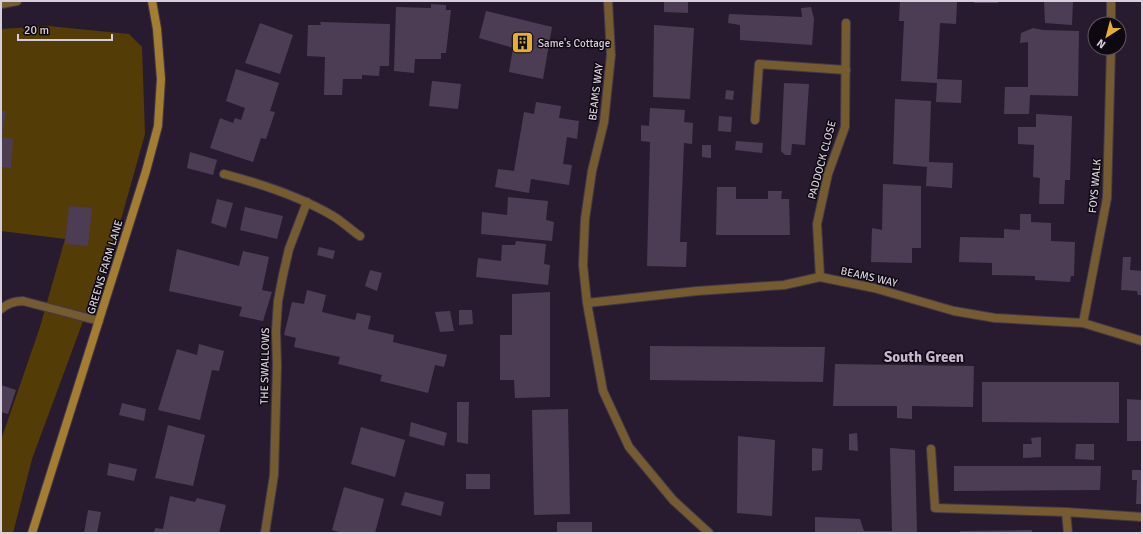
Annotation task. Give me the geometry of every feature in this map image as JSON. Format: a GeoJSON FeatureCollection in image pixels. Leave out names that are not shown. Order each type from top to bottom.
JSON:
{"type":"FeatureCollection","features":[{"type":"Feature","properties":{"kind":"street"},"geometry":{"type":"LineString","coordinates":[[1,4],[17,1]]}},
{"type":"Feature","properties":{"kind":"street","name":"GREENS FARM LANE"},"geometry":{"type":"LineString","coordinates":[[32,533],[146,171],[158,126],[161,79],[157,29],[152,1]]}},
{"type":"Feature","properties":{"kind":"street","name":"BEAMS WAY"},"geometry":{"type":"LineString","coordinates":[[608,1],[611,55],[606,107],[604,122],[592,171],[584,219],[583,265],[586,303],[603,392],[629,448],[673,500],[706,532]]}},
{"type":"Feature","properties":{"kind":"street"},"geometry":{"type":"LineString","coordinates":[[1111,1],[1111,16]]}},
{"type":"Feature","properties":{"kind":"street","name":"PADDOCK CLOSE"},"geometry":{"type":"LineString","coordinates":[[820,277],[817,224],[828,174],[845,127],[846,23]]}},
{"type":"Feature","properties":{"kind":"street","name":"FOYS WALK"},"geometry":{"type":"LineString","coordinates":[[1083,323],[1107,198],[1111,56]]}},
{"type":"Feature","properties":{"kind":"street"},"geometry":{"type":"LineString","coordinates":[[754,120],[759,64],[846,70]]}},
{"type":"Feature","properties":{"kind":"street"},"geometry":{"type":"LineString","coordinates":[[224,174],[253,181],[280,190],[307,202],[334,217],[360,236]]}},
{"type":"Feature","properties":{"kind":"street","name":"THE SWALLOWS"},"geometry":{"type":"LineString","coordinates":[[265,533],[274,475],[277,366],[276,331],[278,301],[282,275],[289,249],[307,202]]}},
{"type":"Feature","properties":{"kind":"street","name":"BEAMS WAY"},"geometry":{"type":"LineString","coordinates":[[586,303],[697,291],[784,285],[820,277],[874,288],[954,311],[995,318],[1083,323],[1142,341]]}},
{"type":"Feature","properties":{"kind":"street"},"geometry":{"type":"LineString","coordinates":[[1,309],[6,304],[15,301],[23,301],[99,321]]}},
{"type":"Feature","properties":{"kind":"street"},"geometry":{"type":"LineString","coordinates":[[931,449],[935,508],[1066,512],[1142,517]]}},
{"type":"Feature","properties":{"kind":"street"},"geometry":{"type":"LineString","coordinates":[[1066,512],[1068,533]]}},
{"type":"Feature","properties":{"kind":"shaded area"},"geometry":{"type":"Polygon","coordinates":[[[48,26],[129,34],[142,47],[145,134],[122,216],[32,459],[13,533],[1,533],[1,440],[40,327],[65,239],[1,231],[1,29],[48,26]]]}},
{"type":"Feature","properties":{"kind":"building"},"geometry":{"type":"Polygon","coordinates":[[[664,1],[688,1],[688,13],[664,12],[664,1]]]}},
{"type":"Feature","properties":{"kind":"building"},"geometry":{"type":"Polygon","coordinates":[[[900,1],[957,2],[956,24],[940,23],[937,79],[962,80],[961,103],[936,102],[937,83],[901,81],[904,21],[899,21],[900,1]]]}},
{"type":"Feature","properties":{"kind":"building"},"geometry":{"type":"Polygon","coordinates":[[[974,1],[998,1],[998,3],[974,3],[974,1]]]}},
{"type":"Feature","properties":{"kind":"building"},"geometry":{"type":"Polygon","coordinates":[[[1044,1],[1073,1],[1072,25],[1045,23],[1044,1]]]}},
{"type":"Feature","properties":{"kind":"building"},"geometry":{"type":"Polygon","coordinates":[[[431,4],[446,5],[446,10],[451,10],[446,53],[441,53],[441,59],[415,59],[414,73],[394,71],[396,7],[431,8],[431,4]]]}},
{"type":"Feature","properties":{"kind":"building"},"geometry":{"type":"Polygon","coordinates":[[[811,7],[814,19],[812,45],[740,40],[740,25],[728,23],[729,14],[802,17],[801,8],[811,7]]]}},
{"type":"Feature","properties":{"kind":"building","name":"Same's Cottage"},"geometry":{"type":"Polygon","coordinates":[[[486,11],[552,27],[543,79],[509,72],[513,48],[479,38],[486,11]]]}},
{"type":"Feature","properties":{"kind":"building"},"geometry":{"type":"Polygon","coordinates":[[[320,22],[390,24],[389,66],[380,66],[379,76],[362,75],[362,79],[343,79],[342,95],[324,95],[325,57],[307,56],[308,25],[321,25],[320,22]]]}},
{"type":"Feature","properties":{"kind":"building"},"geometry":{"type":"Polygon","coordinates":[[[260,23],[293,35],[280,74],[245,63],[260,23]]]}},
{"type":"Feature","properties":{"kind":"building"},"geometry":{"type":"Polygon","coordinates":[[[654,25],[694,28],[690,99],[653,97],[654,25]]]}},
{"type":"Feature","properties":{"kind":"building"},"geometry":{"type":"Polygon","coordinates":[[[1033,28],[1043,30],[1079,31],[1078,96],[1030,95],[1029,114],[1004,114],[1005,87],[1028,87],[1028,42],[1020,43],[1021,33],[1033,28]]]}},
{"type":"Feature","properties":{"kind":"building"},"geometry":{"type":"Polygon","coordinates":[[[236,69],[279,83],[270,111],[275,112],[266,139],[261,138],[253,162],[210,148],[220,118],[233,123],[235,118],[241,120],[245,108],[226,101],[236,69]]]}},
{"type":"Feature","properties":{"kind":"building"},"geometry":{"type":"Polygon","coordinates":[[[432,81],[461,84],[458,109],[429,106],[432,81]]]}},
{"type":"Feature","properties":{"kind":"building"},"geometry":{"type":"Polygon","coordinates":[[[784,83],[809,84],[805,145],[792,144],[791,155],[785,155],[781,151],[784,83]]]}},
{"type":"Feature","properties":{"kind":"building"},"geometry":{"type":"Polygon","coordinates":[[[726,90],[734,91],[733,100],[725,99],[726,90]]]}},
{"type":"Feature","properties":{"kind":"building"},"geometry":{"type":"Polygon","coordinates":[[[895,99],[931,101],[929,162],[953,163],[952,188],[926,186],[927,167],[893,164],[895,99]]]}},
{"type":"Feature","properties":{"kind":"building"},"geometry":{"type":"Polygon","coordinates":[[[536,102],[561,106],[559,118],[579,121],[577,139],[567,137],[563,164],[572,165],[569,185],[531,179],[529,193],[495,187],[498,169],[514,171],[524,112],[534,114],[536,102]]]}},
{"type":"Feature","properties":{"kind":"building"},"geometry":{"type":"Polygon","coordinates":[[[650,108],[685,110],[684,122],[693,123],[692,144],[684,143],[680,242],[687,242],[686,267],[647,266],[650,142],[641,141],[641,125],[649,126],[650,108]]]}},
{"type":"Feature","properties":{"kind":"building"},"geometry":{"type":"Polygon","coordinates":[[[1,111],[6,111],[2,137],[13,139],[11,168],[1,167],[1,111]]]}},
{"type":"Feature","properties":{"kind":"building"},"geometry":{"type":"Polygon","coordinates":[[[1036,114],[1072,116],[1070,180],[1065,180],[1064,204],[1039,204],[1040,178],[1033,177],[1034,145],[1018,144],[1018,127],[1036,127],[1036,114]]]}},
{"type":"Feature","properties":{"kind":"building"},"geometry":{"type":"Polygon","coordinates":[[[719,116],[732,117],[731,132],[718,131],[719,116]]]}},
{"type":"Feature","properties":{"kind":"building"},"geometry":{"type":"Polygon","coordinates":[[[736,141],[763,143],[762,153],[735,150],[736,141]]]}},
{"type":"Feature","properties":{"kind":"building"},"geometry":{"type":"Polygon","coordinates":[[[702,145],[711,145],[711,158],[702,157],[702,145]]]}},
{"type":"Feature","properties":{"kind":"building"},"geometry":{"type":"Polygon","coordinates":[[[190,152],[217,160],[213,175],[187,168],[190,152]]]}},
{"type":"Feature","properties":{"kind":"building"},"geometry":{"type":"Polygon","coordinates":[[[883,184],[921,186],[921,248],[912,248],[912,263],[871,262],[872,228],[882,230],[883,184]]]}},
{"type":"Feature","properties":{"kind":"building"},"geometry":{"type":"Polygon","coordinates":[[[717,187],[736,187],[736,199],[768,199],[768,191],[782,191],[781,199],[789,199],[790,235],[716,235],[717,187]]]}},
{"type":"Feature","properties":{"kind":"building"},"geometry":{"type":"Polygon","coordinates":[[[508,197],[548,201],[546,220],[554,222],[552,241],[481,234],[482,212],[507,215],[508,197]]]}},
{"type":"Feature","properties":{"kind":"building"},"geometry":{"type":"Polygon","coordinates":[[[217,199],[233,203],[226,228],[211,223],[217,199]]]}},
{"type":"Feature","properties":{"kind":"building"},"geometry":{"type":"Polygon","coordinates":[[[69,206],[92,208],[88,246],[65,244],[69,206]]]}},
{"type":"Feature","properties":{"kind":"building"},"geometry":{"type":"Polygon","coordinates":[[[245,207],[283,216],[277,239],[240,230],[245,207]]]}},
{"type":"Feature","properties":{"kind":"building"},"geometry":{"type":"Polygon","coordinates":[[[1020,214],[1031,214],[1031,222],[1051,223],[1051,241],[1075,242],[1074,276],[1071,276],[1070,282],[1035,280],[1035,276],[992,275],[992,263],[959,262],[960,237],[1004,238],[1004,229],[1020,230],[1020,214]]]}},
{"type":"Feature","properties":{"kind":"building"},"geometry":{"type":"Polygon","coordinates":[[[516,241],[546,244],[544,264],[550,265],[548,285],[476,277],[478,258],[501,261],[502,245],[515,245],[516,241]]]}},
{"type":"Feature","properties":{"kind":"building"},"geometry":{"type":"Polygon","coordinates":[[[319,247],[335,251],[333,259],[317,255],[319,247]]]}},
{"type":"Feature","properties":{"kind":"building"},"geometry":{"type":"Polygon","coordinates":[[[177,249],[239,266],[243,251],[269,257],[262,290],[272,292],[263,321],[239,316],[242,307],[169,291],[177,249]]]}},
{"type":"Feature","properties":{"kind":"building"},"geometry":{"type":"Polygon","coordinates":[[[1123,257],[1131,257],[1130,270],[1142,271],[1142,295],[1138,295],[1137,291],[1121,290],[1123,257]]]}},
{"type":"Feature","properties":{"kind":"building"},"geometry":{"type":"Polygon","coordinates":[[[370,270],[382,273],[377,291],[365,286],[370,270]]]}},
{"type":"Feature","properties":{"kind":"building"},"geometry":{"type":"Polygon","coordinates":[[[307,290],[326,295],[322,312],[355,320],[357,313],[371,316],[368,329],[394,335],[393,342],[447,355],[444,367],[435,365],[428,393],[380,381],[382,375],[338,364],[340,357],[294,347],[296,338],[284,335],[292,302],[304,304],[307,290]]]}},
{"type":"Feature","properties":{"kind":"building"},"geometry":{"type":"Polygon","coordinates":[[[550,292],[550,397],[515,398],[514,380],[500,380],[500,335],[512,335],[512,294],[550,292]]]}},
{"type":"Feature","properties":{"kind":"building"},"geometry":{"type":"Polygon","coordinates":[[[459,310],[472,310],[473,324],[459,325],[459,310]]]}},
{"type":"Feature","properties":{"kind":"building"},"geometry":{"type":"Polygon","coordinates":[[[450,311],[454,331],[440,332],[435,312],[450,311]]]}},
{"type":"Feature","properties":{"kind":"building"},"geometry":{"type":"Polygon","coordinates":[[[199,344],[224,351],[219,371],[212,370],[200,420],[158,410],[177,349],[197,355],[199,344]]]}},
{"type":"Feature","properties":{"kind":"building"},"geometry":{"type":"Polygon","coordinates":[[[650,346],[825,347],[823,382],[650,380],[650,346]]]}},
{"type":"Feature","properties":{"kind":"building"},"geometry":{"type":"Polygon","coordinates":[[[835,364],[974,366],[973,407],[912,406],[912,419],[897,418],[897,406],[833,406],[835,364]]]}},
{"type":"Feature","properties":{"kind":"building"},"geometry":{"type":"Polygon","coordinates":[[[982,382],[1119,382],[1119,423],[982,422],[982,382]]]}},
{"type":"Feature","properties":{"kind":"building"},"geometry":{"type":"Polygon","coordinates":[[[1,385],[16,390],[8,414],[1,412],[1,385]]]}},
{"type":"Feature","properties":{"kind":"building"},"geometry":{"type":"Polygon","coordinates":[[[1127,399],[1142,400],[1142,441],[1127,441],[1127,399]]]}},
{"type":"Feature","properties":{"kind":"building"},"geometry":{"type":"Polygon","coordinates":[[[457,402],[469,402],[468,444],[457,442],[457,402]]]}},
{"type":"Feature","properties":{"kind":"building"},"geometry":{"type":"Polygon","coordinates":[[[122,403],[146,409],[144,421],[119,415],[122,403]]]}},
{"type":"Feature","properties":{"kind":"building"},"geometry":{"type":"Polygon","coordinates":[[[568,409],[570,514],[534,515],[532,410],[568,409]]]}},
{"type":"Feature","properties":{"kind":"building"},"geometry":{"type":"Polygon","coordinates":[[[411,422],[447,433],[444,446],[409,436],[411,422]]]}},
{"type":"Feature","properties":{"kind":"building"},"geometry":{"type":"Polygon","coordinates":[[[168,425],[205,435],[193,486],[155,478],[168,425]]]}},
{"type":"Feature","properties":{"kind":"building"},"geometry":{"type":"Polygon","coordinates":[[[361,427],[405,440],[395,477],[351,464],[361,427]]]}},
{"type":"Feature","properties":{"kind":"building"},"geometry":{"type":"Polygon","coordinates":[[[857,433],[858,451],[849,450],[849,434],[857,433]]]}},
{"type":"Feature","properties":{"kind":"building"},"geometry":{"type":"Polygon","coordinates":[[[738,436],[775,440],[772,516],[737,513],[738,436]]]}},
{"type":"Feature","properties":{"kind":"building"},"geometry":{"type":"Polygon","coordinates":[[[1041,437],[1041,457],[1023,458],[1023,444],[1032,444],[1031,438],[1041,437]]]}},
{"type":"Feature","properties":{"kind":"building"},"geometry":{"type":"Polygon","coordinates":[[[1076,444],[1094,444],[1094,460],[1075,459],[1076,444]]]}},
{"type":"Feature","properties":{"kind":"building"},"geometry":{"type":"Polygon","coordinates":[[[812,448],[823,449],[822,470],[812,471],[812,448]]]}},
{"type":"Feature","properties":{"kind":"building"},"geometry":{"type":"Polygon","coordinates":[[[890,448],[915,450],[917,533],[815,533],[815,517],[860,519],[864,531],[892,531],[890,448]]]}},
{"type":"Feature","properties":{"kind":"building"},"geometry":{"type":"Polygon","coordinates":[[[109,463],[137,469],[134,481],[107,475],[109,463]]]}},
{"type":"Feature","properties":{"kind":"building"},"geometry":{"type":"Polygon","coordinates":[[[954,466],[1101,466],[1100,490],[954,491],[954,466]]]}},
{"type":"Feature","properties":{"kind":"building"},"geometry":{"type":"Polygon","coordinates":[[[1132,470],[1142,470],[1142,504],[1136,504],[1137,480],[1132,480],[1132,470]]]}},
{"type":"Feature","properties":{"kind":"building"},"geometry":{"type":"Polygon","coordinates":[[[466,474],[490,474],[490,489],[466,489],[466,474]]]}},
{"type":"Feature","properties":{"kind":"building"},"geometry":{"type":"Polygon","coordinates":[[[344,487],[384,499],[375,533],[342,533],[332,530],[344,487]]]}},
{"type":"Feature","properties":{"kind":"building"},"geometry":{"type":"Polygon","coordinates":[[[405,492],[444,502],[441,516],[401,505],[405,492]]]}},
{"type":"Feature","properties":{"kind":"building"},"geometry":{"type":"Polygon","coordinates":[[[170,496],[195,502],[197,498],[226,505],[219,533],[154,533],[155,528],[163,529],[170,496]]]}},
{"type":"Feature","properties":{"kind":"building"},"geometry":{"type":"Polygon","coordinates":[[[88,510],[101,512],[97,533],[84,533],[88,510]]]}},
{"type":"Feature","properties":{"kind":"building"},"geometry":{"type":"Polygon","coordinates":[[[557,522],[592,522],[592,533],[557,533],[557,522]]]}},
{"type":"Feature","properties":{"kind":"building"},"geometry":{"type":"Polygon","coordinates":[[[1032,530],[1032,533],[960,533],[960,531],[1032,530]]]}},
{"type":"Feature","properties":{"kind":"place","name":"Same's Cottage"},"geometry":{"type":"Point","coordinates":[523,43]}},
{"type":"Feature","properties":{"kind":"district","name":"South Green"},"geometry":{"type":"Point","coordinates":[924,357]}}]}
